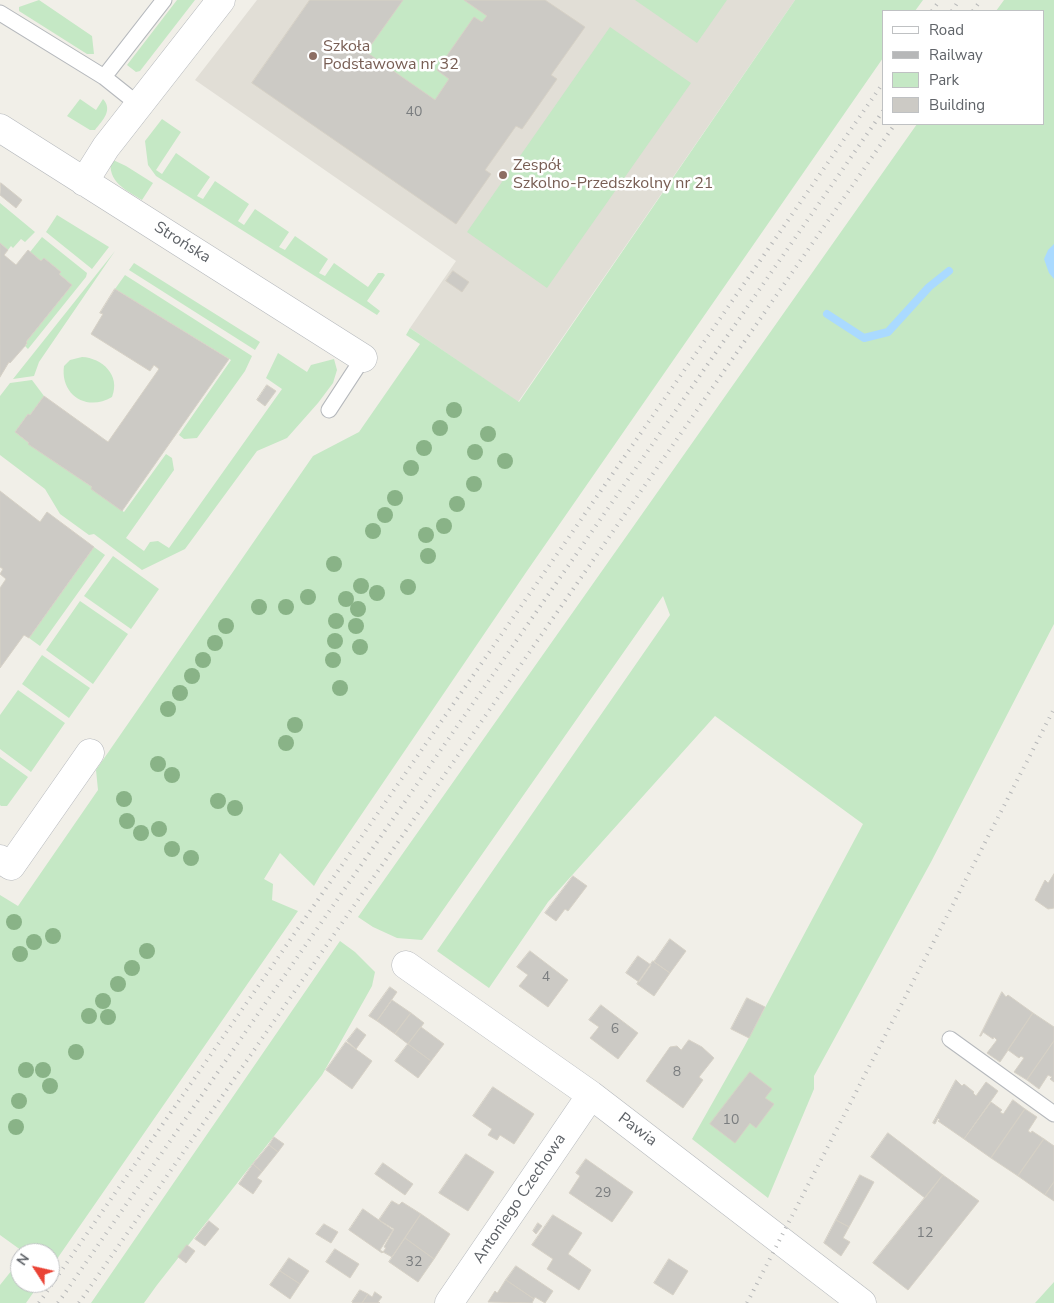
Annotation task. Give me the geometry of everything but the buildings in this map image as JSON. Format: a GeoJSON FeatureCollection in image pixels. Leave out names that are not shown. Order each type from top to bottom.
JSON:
{"type":"FeatureCollection","features":[{"type":"Feature","properties":{"kind":"street"},"geometry":{"type":"LineString","coordinates":[[84,182],[106,147],[221,0]]}},
{"type":"Feature","properties":{"kind":"street","name":"Strońska"},"geometry":{"type":"LineString","coordinates":[[0,128],[363,358]]}},
{"type":"Feature","properties":{"kind":"street"},"geometry":{"type":"LineString","coordinates":[[0,859],[10,866],[90,753]]}},
{"type":"Feature","properties":{"kind":"street","name":"Pawia"},"geometry":{"type":"LineString","coordinates":[[406,965],[591,1095],[862,1303]]}},
{"type":"Feature","properties":{"kind":"street","name":"Antoniego Czechowa"},"geometry":{"type":"LineString","coordinates":[[449,1303],[591,1095]]}},
{"type":"Feature","properties":{"kind":"lane"},"geometry":{"type":"LineString","coordinates":[[104,77],[164,0]]}},
{"type":"Feature","properties":{"kind":"lane"},"geometry":{"type":"LineString","coordinates":[[0,12],[104,77],[138,106]]}},
{"type":"Feature","properties":{"kind":"lane"},"geometry":{"type":"LineString","coordinates":[[329,410],[363,358]]}},
{"type":"Feature","properties":{"kind":"lane"},"geometry":{"type":"LineString","coordinates":[[950,1039],[1054,1114]]}},
{"type":"Feature","properties":{"kind":"shaded area","name":"Zespół Szkolno-Przedszkolny nr 21"},"geometry":{"type":"Polygon","coordinates":[[[257,0],[795,0],[518,402],[410,328],[456,261],[195,80],[257,0]]]}},
{"type":"Feature","properties":{"kind":"green space"},"geometry":{"type":"Polygon","coordinates":[[[39,0],[92,36],[94,54],[87,54],[19,11],[19,7],[39,0]]]}},
{"type":"Feature","properties":{"kind":"green space"},"geometry":{"type":"Polygon","coordinates":[[[177,0],[195,0],[140,71],[136,72],[127,65],[177,0]]]}},
{"type":"Feature","properties":{"kind":"green space"},"geometry":{"type":"Polygon","coordinates":[[[403,0],[464,0],[487,16],[482,22],[474,17],[437,70],[449,79],[435,100],[366,52],[403,0]]]}},
{"type":"Feature","properties":{"kind":"green space"},"geometry":{"type":"Polygon","coordinates":[[[635,0],[727,0],[697,43],[635,0]]]}},
{"type":"Feature","properties":{"kind":"green space"},"geometry":{"type":"Polygon","coordinates":[[[795,0],[923,0],[916,10],[882,10],[882,59],[527,571],[314,886],[280,853],[264,879],[273,884],[272,900],[298,911],[60,1255],[60,1243],[11,1243],[0,1235],[0,895],[18,906],[98,790],[96,770],[313,456],[359,432],[420,344],[406,335],[410,328],[519,402],[795,0]]]}},
{"type":"Feature","properties":{"kind":"green space"},"geometry":{"type":"Polygon","coordinates":[[[1004,0],[1054,0],[1054,624],[931,862],[814,1076],[814,1089],[768,1198],[692,1139],[744,1047],[863,824],[715,716],[548,902],[489,988],[437,951],[670,615],[663,596],[422,940],[397,938],[373,927],[358,917],[916,125],[1044,125],[1044,10],[997,10],[1004,0]]]}},
{"type":"Feature","properties":{"kind":"green space"},"geometry":{"type":"Polygon","coordinates":[[[610,27],[691,83],[547,288],[467,232],[610,27]]]}},
{"type":"Feature","properties":{"kind":"green space"},"geometry":{"type":"Polygon","coordinates":[[[80,99],[96,110],[103,99],[106,103],[106,115],[95,130],[90,130],[67,116],[80,99]]]}},
{"type":"Feature","properties":{"kind":"green space"},"geometry":{"type":"Polygon","coordinates":[[[162,119],[181,132],[156,170],[162,174],[176,153],[210,177],[197,196],[203,199],[215,181],[249,204],[238,221],[244,225],[255,209],[289,232],[279,247],[285,250],[295,236],[328,259],[319,273],[325,276],[334,263],[368,287],[378,273],[383,273],[385,275],[367,301],[380,311],[377,315],[156,176],[148,165],[145,141],[162,119]]]}},
{"type":"Feature","properties":{"kind":"green space"},"geometry":{"type":"Polygon","coordinates":[[[111,159],[153,183],[142,200],[124,189],[115,179],[112,174],[111,159]]]}},
{"type":"Feature","properties":{"kind":"green space"},"geometry":{"type":"Polygon","coordinates":[[[0,203],[35,232],[25,242],[21,239],[13,248],[11,246],[8,250],[0,243],[0,203]]]}},
{"type":"Feature","properties":{"kind":"green space"},"geometry":{"type":"Polygon","coordinates":[[[57,215],[109,247],[92,269],[46,232],[57,215]]]}},
{"type":"Feature","properties":{"kind":"green space"},"geometry":{"type":"Polygon","coordinates":[[[42,237],[87,273],[86,277],[28,349],[25,346],[26,342],[72,285],[59,274],[61,272],[44,258],[41,261],[30,252],[42,237]]]}},
{"type":"Feature","properties":{"kind":"green space"},"geometry":{"type":"Polygon","coordinates":[[[115,251],[39,362],[34,376],[13,379],[115,251]]]}},
{"type":"Feature","properties":{"kind":"green space"},"geometry":{"type":"Polygon","coordinates":[[[134,263],[260,342],[255,350],[129,270],[134,263]]]}},
{"type":"Feature","properties":{"kind":"green space"},"geometry":{"type":"Polygon","coordinates":[[[125,275],[252,356],[245,371],[197,438],[184,439],[179,435],[231,360],[115,289],[125,275]]]}},
{"type":"Feature","properties":{"kind":"green space"},"geometry":{"type":"Polygon","coordinates":[[[278,353],[307,372],[311,365],[334,359],[337,370],[333,383],[287,438],[257,451],[185,549],[142,570],[94,534],[89,535],[60,514],[45,489],[0,455],[0,396],[10,383],[32,380],[44,396],[15,432],[124,512],[166,454],[172,458],[174,470],[126,538],[144,551],[150,542],[158,541],[169,548],[282,389],[266,378],[278,353]]]}},
{"type":"Feature","properties":{"kind":"green space"},"geometry":{"type":"Polygon","coordinates":[[[82,357],[103,364],[108,369],[114,382],[112,397],[93,403],[77,398],[71,393],[66,385],[64,366],[70,360],[82,357]]]}},
{"type":"Feature","properties":{"kind":"green space"},"geometry":{"type":"Polygon","coordinates":[[[94,547],[105,555],[40,646],[29,638],[94,547]]]}},
{"type":"Feature","properties":{"kind":"green space"},"geometry":{"type":"Polygon","coordinates":[[[113,556],[159,589],[131,629],[84,596],[113,556]]]}},
{"type":"Feature","properties":{"kind":"green space"},"geometry":{"type":"Polygon","coordinates":[[[80,601],[128,634],[93,684],[46,650],[80,601]]]}},
{"type":"Feature","properties":{"kind":"green space"},"geometry":{"type":"Polygon","coordinates":[[[42,655],[90,688],[69,718],[22,684],[42,655]]]}},
{"type":"Feature","properties":{"kind":"green space"},"geometry":{"type":"Polygon","coordinates":[[[18,690],[65,723],[31,772],[0,749],[0,715],[18,690]]]}},
{"type":"Feature","properties":{"kind":"green space"},"geometry":{"type":"Polygon","coordinates":[[[0,757],[28,777],[7,806],[0,805],[0,757]]]}},
{"type":"Feature","properties":{"kind":"green space"},"geometry":{"type":"Polygon","coordinates":[[[340,941],[355,952],[375,972],[372,986],[322,1075],[144,1303],[91,1303],[340,941]]]}},
{"type":"Feature","properties":{"kind":"green space"},"geometry":{"type":"Polygon","coordinates":[[[10,1272],[10,1293],[33,1293],[26,1303],[0,1303],[0,1285],[10,1272]]]}},
{"type":"Feature","properties":{"kind":"green space"},"geometry":{"type":"Polygon","coordinates":[[[1054,1282],[1054,1303],[1035,1303],[1054,1282]]]}},
{"type":"Feature","properties":{"kind":"water"},"geometry":{"type":"Polygon","coordinates":[[[1054,244],[1054,279],[1049,273],[1044,259],[1048,250],[1054,244]]]}},
{"type":"Feature","properties":{"kind":"waterway"},"geometry":{"type":"LineString","coordinates":[[827,314],[864,338],[888,332],[929,287],[949,271]]}},
{"type":"Feature","properties":{"kind":"railway"},"geometry":{"type":"LineString","coordinates":[[933,10],[940,0]]}},
{"type":"Feature","properties":{"kind":"railway"},"geometry":{"type":"LineString","coordinates":[[953,10],[959,0]]}},
{"type":"Feature","properties":{"kind":"railway"},"geometry":{"type":"LineString","coordinates":[[974,10],[981,0]]}},
{"type":"Feature","properties":{"kind":"railway"},"geometry":{"type":"LineString","coordinates":[[39,1303],[882,84]]}},
{"type":"Feature","properties":{"kind":"railway"},"geometry":{"type":"LineString","coordinates":[[58,1303],[882,112]]}},
{"type":"Feature","properties":{"kind":"railway"},"geometry":{"type":"LineString","coordinates":[[79,1303],[894,125]]}},
{"type":"Feature","properties":{"kind":"railway"},"geometry":{"type":"LineString","coordinates":[[747,1303],[1054,709]]}},
{"type":"Feature","properties":{"kind":"place","name":"Szkoła Podstawowa nr 32"},"geometry":{"type":"Point","coordinates":[313,56]}},
{"type":"Feature","properties":{"kind":"place","name":"Zespół Szkolno-Przedszkolny nr 21"},"geometry":{"type":"Point","coordinates":[503,175]}}]}
